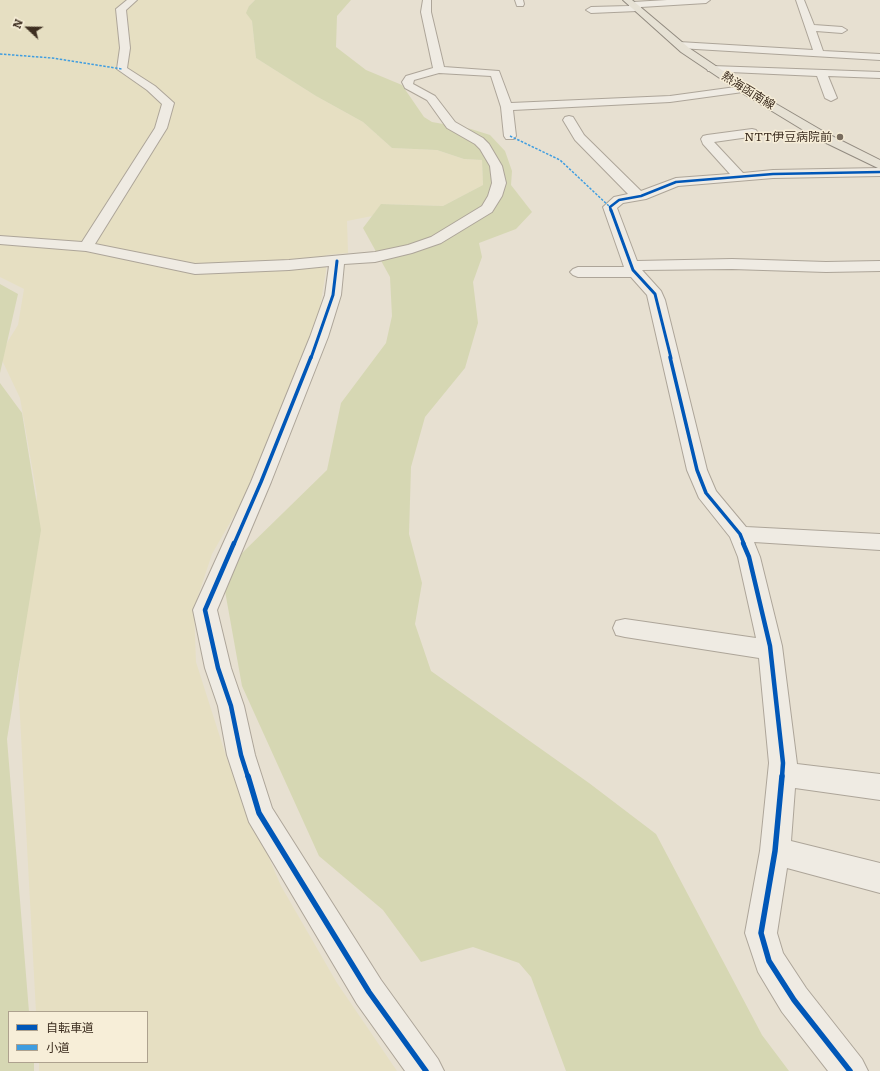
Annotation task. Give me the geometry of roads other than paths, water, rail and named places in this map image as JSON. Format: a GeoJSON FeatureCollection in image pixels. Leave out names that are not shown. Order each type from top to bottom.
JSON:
{"type":"FeatureCollection","features":[{"type":"Feature","properties":{"kind":"main road","name":"熱海函南線"},"geometry":{"type":"LineString","coordinates":[[632,4],[679,45],[712,69],[822,136],[879,165]]}},
{"type":"Feature","properties":{"kind":"street"},"geometry":{"type":"LineString","coordinates":[[86,247],[161,128],[168,103],[151,88],[122,69],[125,48],[121,9],[133,0]]}},
{"type":"Feature","properties":{"kind":"street"},"geometry":{"type":"LineString","coordinates":[[427,0],[426,12],[438,64]]}},
{"type":"Feature","properties":{"kind":"street"},"geometry":{"type":"LineString","coordinates":[[591,10],[632,4],[706,0]]}},
{"type":"Feature","properties":{"kind":"street"},"geometry":{"type":"LineString","coordinates":[[800,0],[819,53]]}},
{"type":"Feature","properties":{"kind":"street"},"geometry":{"type":"LineString","coordinates":[[805,13],[818,14]]}},
{"type":"Feature","properties":{"kind":"street"},"geometry":{"type":"LineString","coordinates":[[809,28],[842,30]]}},
{"type":"Feature","properties":{"kind":"street"},"geometry":{"type":"LineString","coordinates":[[679,45],[880,57]]}},
{"type":"Feature","properties":{"kind":"street"},"geometry":{"type":"LineString","coordinates":[[0,240],[86,247],[195,269],[337,261],[375,257],[412,249],[436,240],[487,209],[495,196],[499,183],[496,166],[485,147],[479,141],[450,125],[431,98],[409,86],[407,82],[410,78],[438,64],[495,72],[507,107],[510,136]]}},
{"type":"Feature","properties":{"kind":"street"},"geometry":{"type":"LineString","coordinates":[[712,69],[880,75]]}},
{"type":"Feature","properties":{"kind":"street"},"geometry":{"type":"LineString","coordinates":[[821,73],[831,98]]}},
{"type":"Feature","properties":{"kind":"street"},"geometry":{"type":"LineString","coordinates":[[507,107],[670,100],[743,89]]}},
{"type":"Feature","properties":{"kind":"street"},"geometry":{"type":"LineString","coordinates":[[569,120],[579,137],[638,196]]}},
{"type":"Feature","properties":{"kind":"street"},"geometry":{"type":"LineString","coordinates":[[740,176],[708,141],[708,139],[752,133]]}},
{"type":"Feature","properties":{"kind":"street"},"geometry":{"type":"LineString","coordinates":[[850,1071],[794,1000],[769,961],[761,933],[775,851],[783,763],[770,650],[749,557],[740,534],[706,493],[697,470],[655,294],[633,269],[610,207],[620,200],[638,196],[676,182],[879,165]]}},
{"type":"Feature","properties":{"kind":"street"},"geometry":{"type":"LineString","coordinates":[[337,261],[333,295],[319,338],[261,482],[205,610],[218,668],[232,706],[242,755],[259,813],[368,992],[426,1071]]}},
{"type":"Feature","properties":{"kind":"street"},"geometry":{"type":"LineString","coordinates":[[578,272],[732,264],[826,267],[880,266]]}},
{"type":"Feature","properties":{"kind":"street"},"geometry":{"type":"LineString","coordinates":[[740,534],[880,542]]}},
{"type":"Feature","properties":{"kind":"street"},"geometry":{"type":"LineString","coordinates":[[625,628],[770,650]]}},
{"type":"Feature","properties":{"kind":"street"},"geometry":{"type":"LineString","coordinates":[[782,774],[880,787]]}},
{"type":"Feature","properties":{"kind":"street"},"geometry":{"type":"LineString","coordinates":[[775,851],[880,878]]}},
{"type":"Feature","properties":{"kind":"place","name":"NTT伊豆病院前"},"geometry":{"type":"Point","coordinates":[840,137]}}]}
